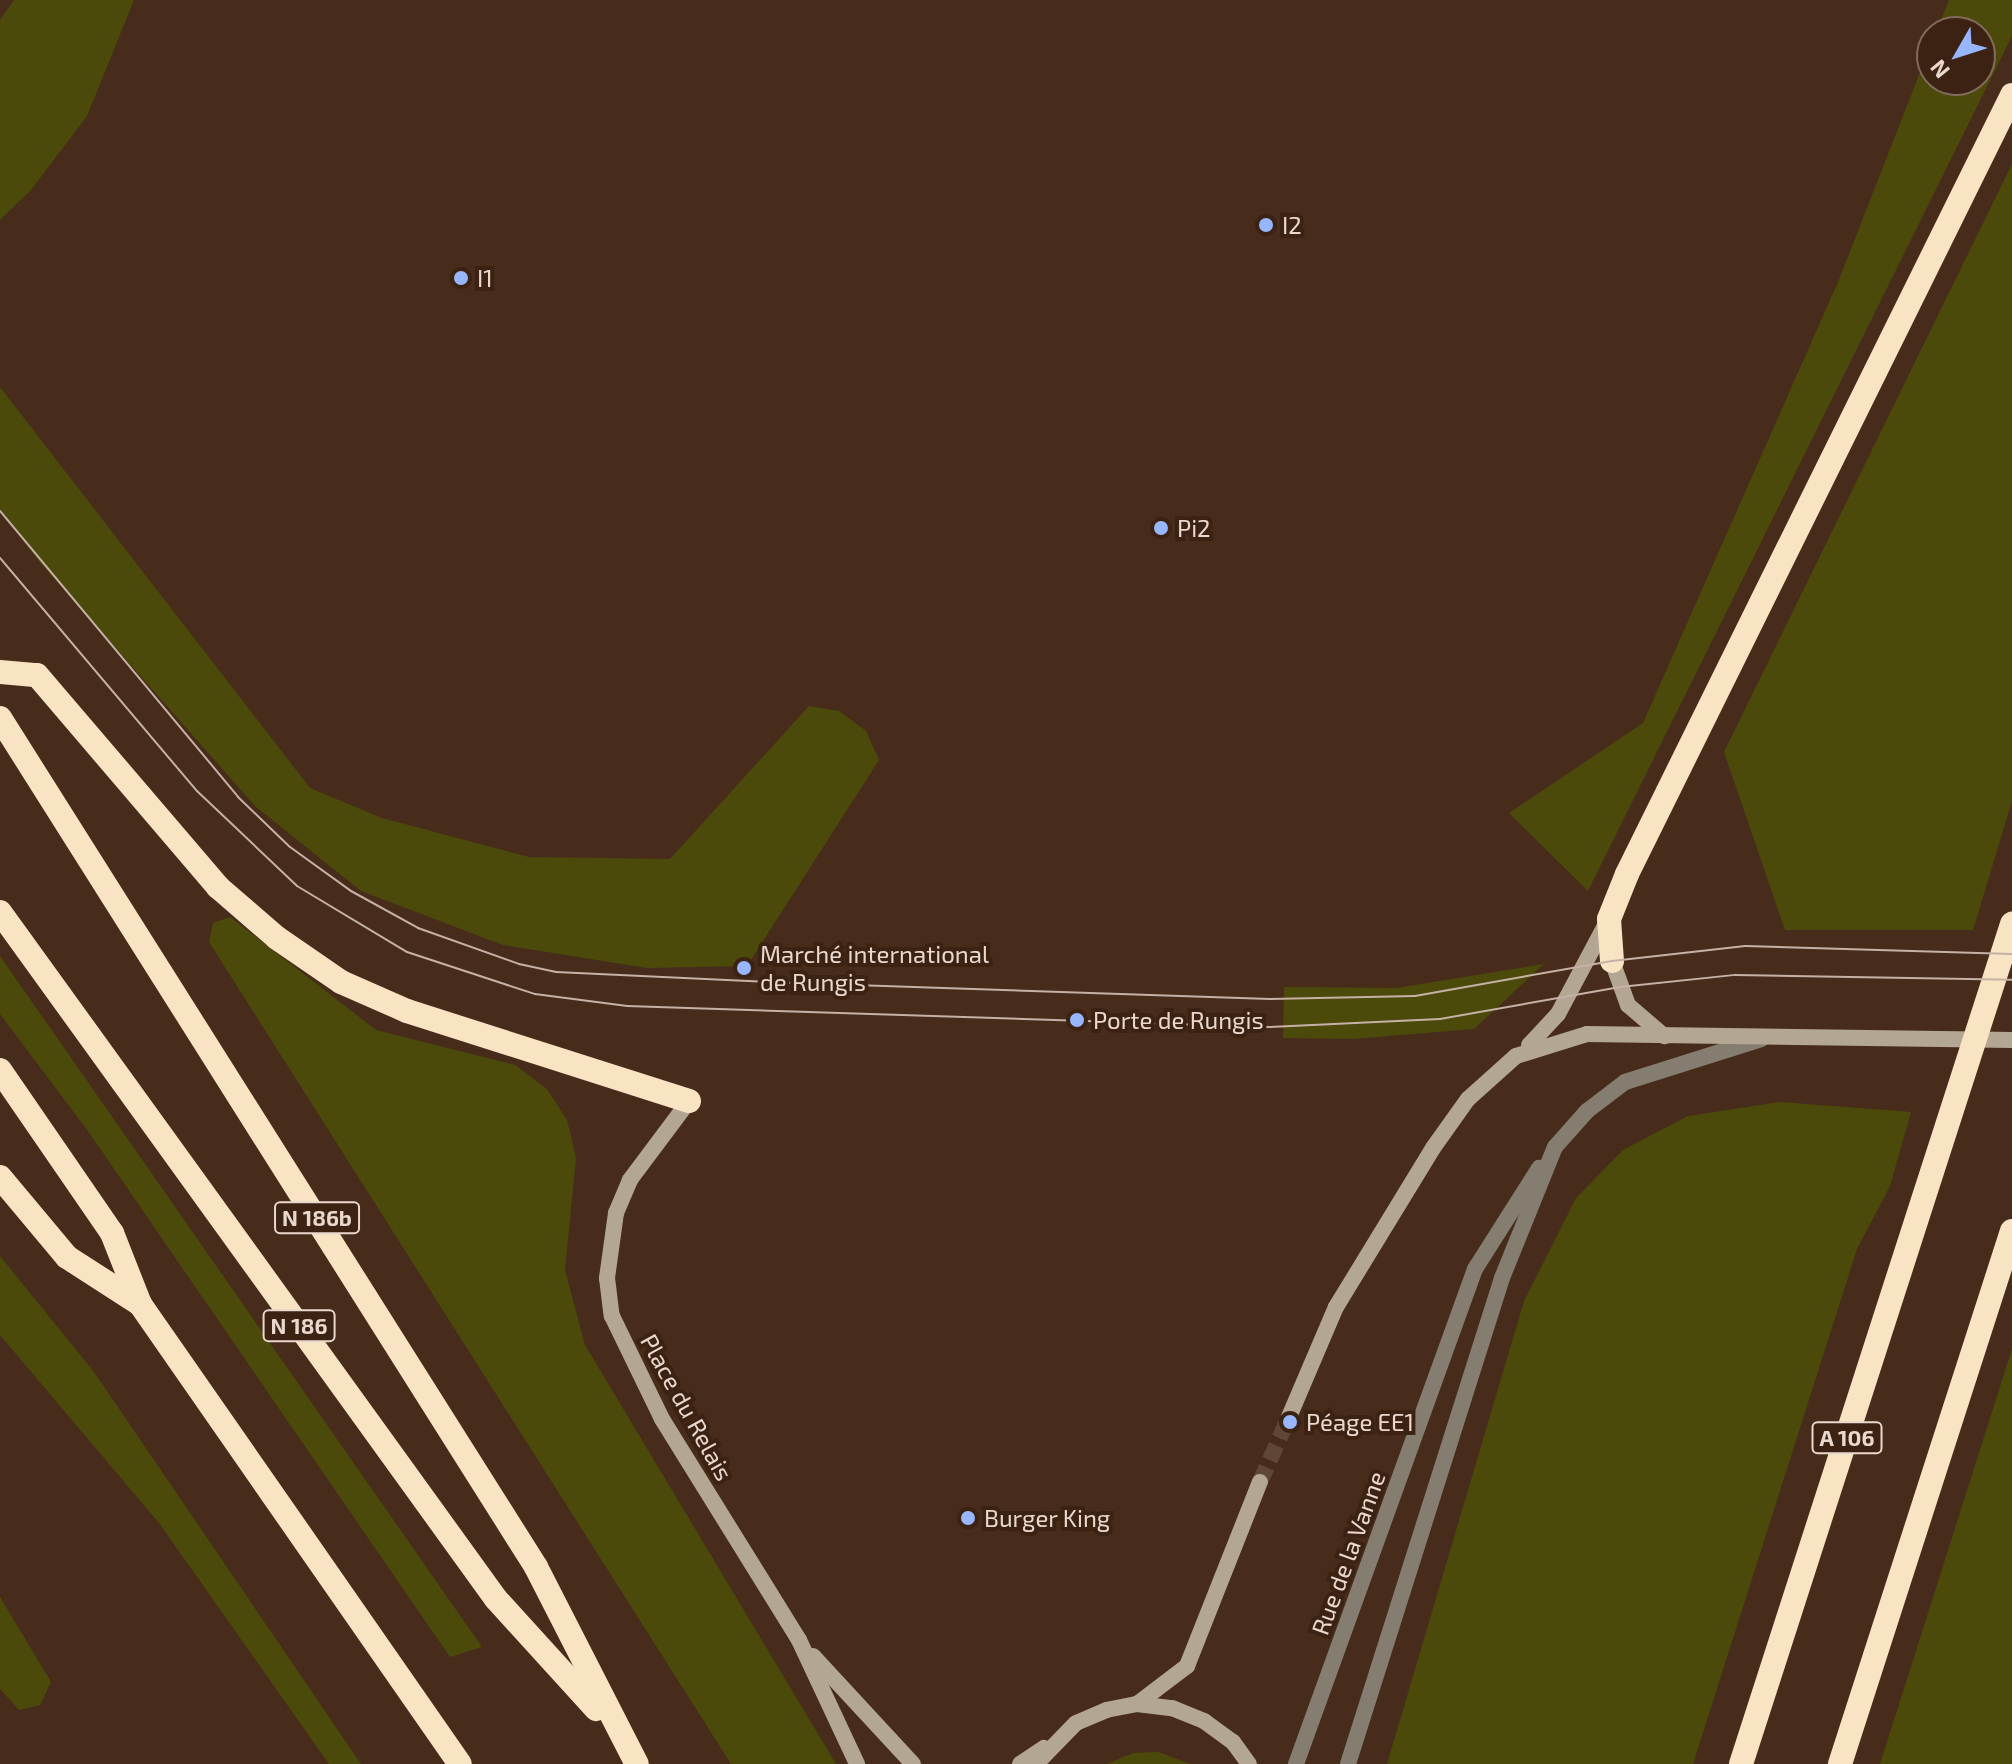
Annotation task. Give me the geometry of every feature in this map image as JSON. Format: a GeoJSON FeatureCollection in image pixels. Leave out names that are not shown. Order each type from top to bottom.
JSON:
{"type":"FeatureCollection","features":[{"type":"Feature","properties":{"kind":"highway"},"geometry":{"type":"LineString","coordinates":[[1612,961],[1609,919],[2012,95]]}},
{"type":"Feature","properties":{"kind":"highway"},"geometry":{"type":"LineString","coordinates":[[0,672],[37,675],[218,887],[277,938],[341,982],[407,1011],[689,1101]]}},
{"type":"Feature","properties":{"kind":"highway","name":"N 186b"},"geometry":{"type":"LineString","coordinates":[[0,718],[536,1567],[614,1728]]}},
{"type":"Feature","properties":{"kind":"highway","name":"N 186"},"geometry":{"type":"LineString","coordinates":[[0,912],[496,1599],[614,1728],[637,1764]]}},
{"type":"Feature","properties":{"kind":"highway","name":"A 106"},"geometry":{"type":"LineString","coordinates":[[1741,1764],[2012,924]]}},
{"type":"Feature","properties":{"kind":"highway"},"geometry":{"type":"LineString","coordinates":[[0,1070],[112,1233],[140,1304],[460,1764]]}},
{"type":"Feature","properties":{"kind":"highway"},"geometry":{"type":"LineString","coordinates":[[0,1177],[67,1257],[140,1304]]}},
{"type":"Feature","properties":{"kind":"highway"},"geometry":{"type":"LineString","coordinates":[[1840,1764],[2012,1231]]}},
{"type":"Feature","properties":{"kind":"main road"},"geometry":{"type":"LineString","coordinates":[[1289,1417],[1336,1307],[1433,1148],[1468,1099],[1558,1014],[1609,919]]}},
{"type":"Feature","properties":{"kind":"main road"},"geometry":{"type":"LineString","coordinates":[[1612,961],[1628,1005],[1665,1037]]}},
{"type":"Feature","properties":{"kind":"main road"},"geometry":{"type":"LineString","coordinates":[[1516,1056],[1587,1034],[2012,1040]]}},
{"type":"Feature","properties":{"kind":"main road","name":"Place du Relais"},"geometry":{"type":"LineString","coordinates":[[689,1101],[630,1180],[616,1213],[607,1278],[612,1316],[662,1419],[799,1640],[857,1764]]}},
{"type":"Feature","properties":{"kind":"main road"},"geometry":{"type":"LineString","coordinates":[[1137,1704],[1187,1666],[1260,1482]]}},
{"type":"Feature","properties":{"kind":"main road","name":"Place du Relais"},"geometry":{"type":"LineString","coordinates":[[799,1640],[913,1764]]}},
{"type":"Feature","properties":{"kind":"main road"},"geometry":{"type":"LineString","coordinates":[[1020,1764],[1106,1710],[1137,1704],[1172,1708],[1204,1721],[1233,1742],[1249,1764]]}},
{"type":"Feature","properties":{"kind":"main road"},"geometry":{"type":"LineString","coordinates":[[1036,1764],[1052,1743]]}},
{"type":"Feature","properties":{"kind":"street","name":"Rue de la Vanne"},"geometry":{"type":"LineString","coordinates":[[1296,1764],[1475,1269],[1503,1218],[1555,1147],[1611,1092],[1674,1063],[1766,1037]]}},
{"type":"Feature","properties":{"kind":"street","name":"Rue de la Vanne"},"geometry":{"type":"LineString","coordinates":[[1348,1764],[1502,1278],[1555,1147]]}},
{"type":"Feature","properties":{"kind":"shaded area"},"geometry":{"type":"Polygon","coordinates":[[[14,0],[134,0],[87,116],[31,190],[0,220],[0,20],[14,0]]]}},
{"type":"Feature","properties":{"kind":"shaded area"},"geometry":{"type":"Polygon","coordinates":[[[1949,0],[2012,0],[2012,36],[1996,68],[1996,16],[1942,16],[1949,0]]]}},
{"type":"Feature","properties":{"kind":"shaded area"},"geometry":{"type":"Polygon","coordinates":[[[1916,83],[1916,96],[1982,96],[1588,891],[1509,813],[1643,723],[1838,282],[1916,83]]]}},
{"type":"Feature","properties":{"kind":"shaded area"},"geometry":{"type":"Polygon","coordinates":[[[2012,164],[2012,801],[1973,930],[1785,930],[1724,752],[2012,164]]]}},
{"type":"Feature","properties":{"kind":"shaded area"},"geometry":{"type":"Polygon","coordinates":[[[0,387],[310,788],[382,818],[529,857],[670,859],[809,706],[839,711],[866,731],[879,760],[747,966],[647,968],[503,945],[361,891],[255,806],[39,561],[0,509],[0,387]]]}},
{"type":"Feature","properties":{"kind":"shaded area"},"geometry":{"type":"Polygon","coordinates":[[[230,917],[376,1030],[515,1065],[547,1089],[567,1120],[576,1158],[565,1270],[585,1345],[836,1764],[731,1764],[209,942],[213,923],[230,917]]]}},
{"type":"Feature","properties":{"kind":"shaded area"},"geometry":{"type":"Polygon","coordinates":[[[0,956],[482,1647],[450,1657],[88,1131],[0,1014],[0,956]]]}},
{"type":"Feature","properties":{"kind":"shaded area"},"geometry":{"type":"Polygon","coordinates":[[[1544,964],[1474,1029],[1352,1039],[1283,1038],[1284,987],[1396,988],[1544,964]]]}},
{"type":"Feature","properties":{"kind":"shaded area"},"geometry":{"type":"Polygon","coordinates":[[[1780,1102],[1911,1112],[1890,1186],[1857,1249],[1693,1764],[1387,1764],[1524,1301],[1576,1198],[1623,1150],[1688,1116],[1780,1102]]]}},
{"type":"Feature","properties":{"kind":"shaded area"},"geometry":{"type":"Polygon","coordinates":[[[0,1256],[94,1372],[361,1764],[329,1764],[159,1523],[0,1335],[0,1256]]]}},
{"type":"Feature","properties":{"kind":"shaded area"},"geometry":{"type":"Polygon","coordinates":[[[2012,1349],[2012,1764],[1880,1764],[2012,1349]]]}},
{"type":"Feature","properties":{"kind":"shaded area"},"geometry":{"type":"Polygon","coordinates":[[[0,1597],[51,1682],[40,1705],[19,1710],[0,1689],[0,1597]]]}},
{"type":"Feature","properties":{"kind":"shaded area"},"geometry":{"type":"Polygon","coordinates":[[[1158,1752],[1190,1764],[1107,1764],[1133,1753],[1158,1752]]]}},
{"type":"Feature","properties":{"kind":"tunnel"},"geometry":{"type":"LineString","coordinates":[[1260,1482],[1289,1417]]}},
{"type":"Feature","properties":{"kind":"tram line"},"geometry":{"type":"LineString","coordinates":[[0,511],[238,797],[290,847],[351,891],[418,928],[519,964],[556,972],[765,982],[1270,999],[1415,996],[1612,961],[1745,946],[2012,954]]}},
{"type":"Feature","properties":{"kind":"tram line"},"geometry":{"type":"LineString","coordinates":[[0,558],[197,791],[297,886],[407,952],[535,994],[627,1006],[1270,1027],[1440,1019],[1620,987],[1735,975],[2012,980]]}},
{"type":"Feature","properties":{"kind":"place","name":"I2"},"geometry":{"type":"Point","coordinates":[1266,225]}},
{"type":"Feature","properties":{"kind":"place","name":"I1"},"geometry":{"type":"Point","coordinates":[461,278]}},
{"type":"Feature","properties":{"kind":"place","name":"Pi2"},"geometry":{"type":"Point","coordinates":[1161,528]}},
{"type":"Feature","properties":{"kind":"place","name":"Marché international de Rungis"},"geometry":{"type":"Point","coordinates":[744,968]}},
{"type":"Feature","properties":{"kind":"place","name":"Porte de Rungis"},"geometry":{"type":"Point","coordinates":[1077,1020]}},
{"type":"Feature","properties":{"kind":"place","name":"Péage EE1"},"geometry":{"type":"Point","coordinates":[1290,1422]}},
{"type":"Feature","properties":{"kind":"place","name":"Burger King"},"geometry":{"type":"Point","coordinates":[968,1518]}}]}
